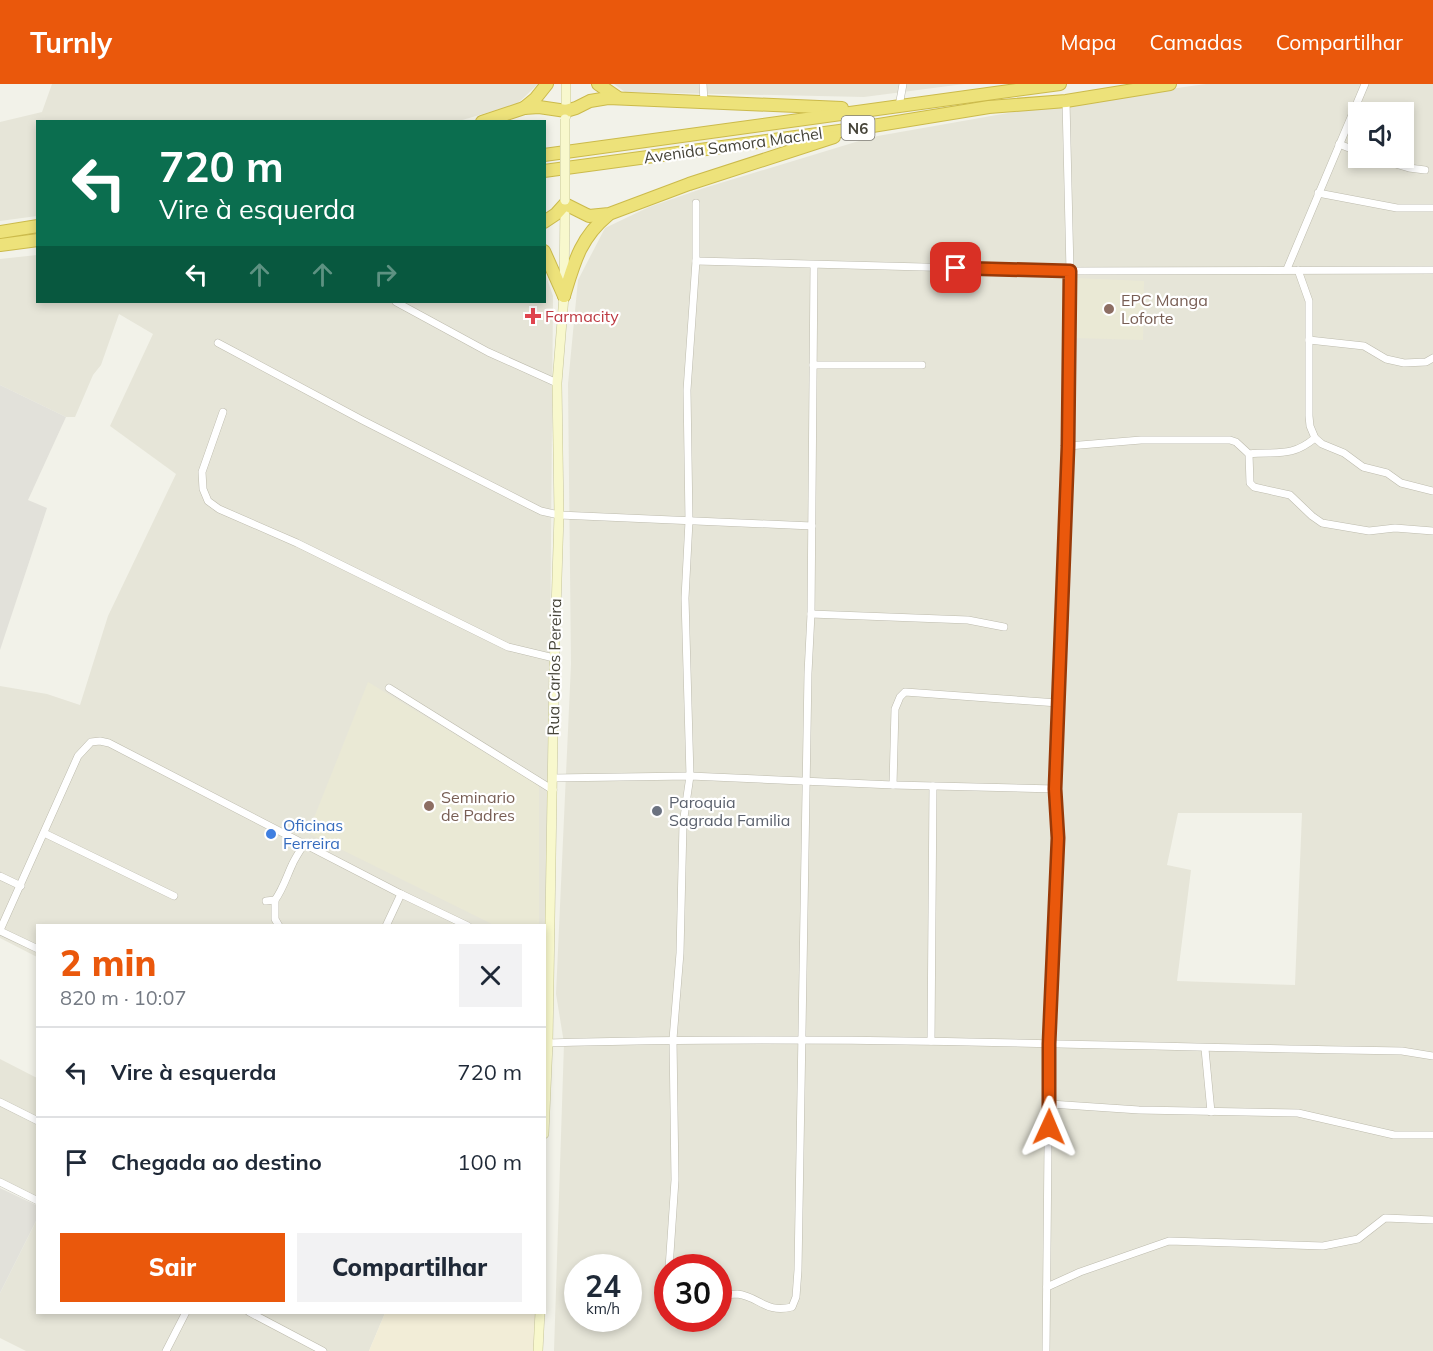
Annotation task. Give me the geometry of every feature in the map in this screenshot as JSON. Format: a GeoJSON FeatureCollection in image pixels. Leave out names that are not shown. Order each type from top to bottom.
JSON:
{"type":"FeatureCollection","features":[{"type":"Feature","properties":{"kind":"highway"},"geometry":{"type":"LineString","coordinates":[[524,108],[547,84]]}},
{"type":"Feature","properties":{"kind":"highway"},"geometry":{"type":"LineString","coordinates":[[598,84],[618,98]]}},
{"type":"Feature","properties":{"kind":"highway","name":"Avenida Samora Machel"},"geometry":{"type":"LineString","coordinates":[[546,155],[1060,84]]}},
{"type":"Feature","properties":{"kind":"highway","name":"Avenida Samora Machel"},"geometry":{"type":"LineString","coordinates":[[546,171],[854,129],[989,108],[1066,101],[1170,84]]}},
{"type":"Feature","properties":{"kind":"highway"},"geometry":{"type":"LineString","coordinates":[[488,120],[524,108],[539,107],[566,115],[597,99],[618,98],[873,110]]}},
{"type":"Feature","properties":{"kind":"highway"},"geometry":{"type":"LineString","coordinates":[[546,221],[556,214],[565,202],[589,216],[609,214],[689,184],[782,152],[825,141],[854,129]]}},
{"type":"Feature","properties":{"kind":"highway"},"geometry":{"type":"LineString","coordinates":[[564,296],[585,238],[609,214]]}},
{"type":"Feature","properties":{"kind":"highway"},"geometry":{"type":"LineString","coordinates":[[0,232],[36,226]]}},
{"type":"Feature","properties":{"kind":"highway"},"geometry":{"type":"LineString","coordinates":[[0,245],[36,240]]}},
{"type":"Feature","properties":{"kind":"highway"},"geometry":{"type":"LineString","coordinates":[[546,256],[564,296]]}},
{"type":"Feature","properties":{"kind":"main road","name":"Rua Carlos Pereira"},"geometry":{"type":"LineString","coordinates":[[546,1071],[559,514],[557,383],[564,296],[566,84]]}},
{"type":"Feature","properties":{"kind":"main road"},"geometry":{"type":"LineString","coordinates":[[538,1351],[540,1314]]}},
{"type":"Feature","properties":{"kind":"street"},"geometry":{"type":"LineString","coordinates":[[703,84],[704,102]]}},
{"type":"Feature","properties":{"kind":"street"},"geometry":{"type":"LineString","coordinates":[[899,106],[903,84]]}},
{"type":"Feature","properties":{"kind":"street"},"geometry":{"type":"LineString","coordinates":[[1287,269],[1365,84]]}},
{"type":"Feature","properties":{"kind":"street"},"geometry":{"type":"LineString","coordinates":[[1046,1351],[1049,1044],[1058,838],[1055,789],[1068,446],[1070,271],[1066,101]]}},
{"type":"Feature","properties":{"kind":"street"},"geometry":{"type":"LineString","coordinates":[[1339,144],[1348,148]]}},
{"type":"Feature","properties":{"kind":"street"},"geometry":{"type":"LineString","coordinates":[[1409,168],[1425,170]]}},
{"type":"Feature","properties":{"kind":"street"},"geometry":{"type":"LineString","coordinates":[[1318,193],[1397,208],[1433,208]]}},
{"type":"Feature","properties":{"kind":"street"},"geometry":{"type":"LineString","coordinates":[[668,1254],[675,1180],[674,1039],[680,953],[683,824],[690,776],[685,598],[689,521],[687,390],[696,261],[696,203]]}},
{"type":"Feature","properties":{"kind":"street"},"geometry":{"type":"LineString","coordinates":[[696,261],[1070,271],[1433,270]]}},
{"type":"Feature","properties":{"kind":"street"},"geometry":{"type":"LineString","coordinates":[[732,1294],[746,1296],[772,1309],[792,1308],[795,1303],[798,1270],[808,673],[811,614],[814,265]]}},
{"type":"Feature","properties":{"kind":"street"},"geometry":{"type":"LineString","coordinates":[[1298,270],[1309,301],[1309,416],[1315,438],[1322,444],[1344,453],[1363,467],[1387,473],[1401,483],[1433,491]]}},
{"type":"Feature","properties":{"kind":"street"},"geometry":{"type":"LineString","coordinates":[[398,303],[488,352],[557,383]]}},
{"type":"Feature","properties":{"kind":"street"},"geometry":{"type":"LineString","coordinates":[[1309,340],[1364,346],[1386,359],[1404,363],[1426,362],[1433,358]]}},
{"type":"Feature","properties":{"kind":"street"},"geometry":{"type":"LineString","coordinates":[[218,343],[533,508],[559,514],[812,526]]}},
{"type":"Feature","properties":{"kind":"street"},"geometry":{"type":"LineString","coordinates":[[813,365],[922,365]]}},
{"type":"Feature","properties":{"kind":"street"},"geometry":{"type":"LineString","coordinates":[[224,412],[202,472],[203,489],[208,501],[219,509],[297,543],[508,647],[554,658]]}},
{"type":"Feature","properties":{"kind":"street"},"geometry":{"type":"LineString","coordinates":[[1249,454],[1295,451],[1303,448],[1315,438]]}},
{"type":"Feature","properties":{"kind":"street"},"geometry":{"type":"LineString","coordinates":[[1068,446],[1141,440],[1223,439],[1236,442],[1249,454],[1250,483],[1254,487],[1290,495],[1323,523],[1369,531],[1395,528],[1433,531]]}},
{"type":"Feature","properties":{"kind":"street"},"geometry":{"type":"LineString","coordinates":[[811,614],[968,620],[1004,627]]}},
{"type":"Feature","properties":{"kind":"street"},"geometry":{"type":"LineString","coordinates":[[389,688],[553,790]]}},
{"type":"Feature","properties":{"kind":"street"},"geometry":{"type":"LineString","coordinates":[[893,785],[895,709],[905,692],[1058,703]]}},
{"type":"Feature","properties":{"kind":"street"},"geometry":{"type":"LineString","coordinates":[[36,948],[0,931],[78,756],[91,742],[100,741],[110,743],[401,894],[464,924]]}},
{"type":"Feature","properties":{"kind":"street"},"geometry":{"type":"LineString","coordinates":[[552,778],[690,776],[1055,789]]}},
{"type":"Feature","properties":{"kind":"street"},"geometry":{"type":"LineString","coordinates":[[931,1041],[933,786]]}},
{"type":"Feature","properties":{"kind":"street"},"geometry":{"type":"LineString","coordinates":[[44,833],[174,896]]}},
{"type":"Feature","properties":{"kind":"street"},"geometry":{"type":"LineString","coordinates":[[278,924],[275,919],[275,900],[304,844]]}},
{"type":"Feature","properties":{"kind":"street"},"geometry":{"type":"LineString","coordinates":[[0,876],[21,886]]}},
{"type":"Feature","properties":{"kind":"street"},"geometry":{"type":"LineString","coordinates":[[387,924],[401,894]]}},
{"type":"Feature","properties":{"kind":"street"},"geometry":{"type":"LineString","coordinates":[[266,901],[275,900]]}},
{"type":"Feature","properties":{"kind":"street"},"geometry":{"type":"LineString","coordinates":[[548,1043],[674,1039],[801,1039],[1402,1051],[1433,1056]]}},
{"type":"Feature","properties":{"kind":"street"},"geometry":{"type":"LineString","coordinates":[[1204,1048],[1211,1112]]}},
{"type":"Feature","properties":{"kind":"street"},"geometry":{"type":"LineString","coordinates":[[0,1102],[36,1119]]}},
{"type":"Feature","properties":{"kind":"street"},"geometry":{"type":"LineString","coordinates":[[1050,1104],[1211,1112],[1298,1113],[1394,1135],[1433,1135]]}},
{"type":"Feature","properties":{"kind":"street"},"geometry":{"type":"LineString","coordinates":[[0,1182],[36,1200]]}},
{"type":"Feature","properties":{"kind":"street"},"geometry":{"type":"LineString","coordinates":[[1047,1287],[1080,1272],[1169,1241],[1323,1246],[1358,1239],[1385,1218],[1433,1220]]}},
{"type":"Feature","properties":{"kind":"street"},"geometry":{"type":"LineString","coordinates":[[166,1351],[185,1314]]}},
{"type":"Feature","properties":{"kind":"street"},"geometry":{"type":"LineString","coordinates":[[253,1314],[323,1351]]}},
{"type":"Feature","properties":{"kind":"shaded area"},"geometry":{"type":"Polygon","coordinates":[[[52,84],[538,84],[517,104],[462,120],[36,120],[36,216],[0,221],[0,122],[42,112],[52,84]]]}},
{"type":"Feature","properties":{"kind":"shaded area"},"geometry":{"type":"Polygon","coordinates":[[[614,84],[964,84],[864,97],[625,92],[614,84]]]}},
{"type":"Feature","properties":{"kind":"shaded area"},"geometry":{"type":"Polygon","coordinates":[[[1206,84],[1433,84],[1433,1351],[554,1351],[564,1043],[556,994],[571,664],[568,384],[578,280],[605,228],[649,207],[704,188],[872,137],[1053,105],[1206,84]],[[1178,813],[1167,865],[1191,870],[1177,981],[1295,985],[1302,813],[1178,813]]]}},
{"type":"Feature","properties":{"kind":"shaded area"},"geometry":{"type":"Polygon","coordinates":[[[36,255],[36,303],[546,303],[546,276],[553,296],[546,924],[36,924],[36,956],[0,938],[0,686],[47,694],[80,705],[108,616],[176,474],[110,426],[153,334],[119,314],[101,365],[93,375],[75,417],[66,417],[0,385],[0,259],[36,255]]]}},
{"type":"Feature","properties":{"kind":"shaded area","name":"EPC Manga Loforte"},"geometry":{"type":"Polygon","coordinates":[[[1075,278],[1144,281],[1143,340],[1073,338],[1075,278]]]}},
{"type":"Feature","properties":{"kind":"shaded area"},"geometry":{"type":"Polygon","coordinates":[[[0,385],[66,417],[28,500],[47,508],[0,650],[0,385]]]}},
{"type":"Feature","properties":{"kind":"shaded area","name":"Seminario de Padres"},"geometry":{"type":"Polygon","coordinates":[[[368,682],[539,785],[539,924],[492,924],[308,833],[368,682]]]}},
{"type":"Feature","properties":{"kind":"shaded area"},"geometry":{"type":"Polygon","coordinates":[[[0,1059],[36,1077],[36,1200],[33,1195],[0,1178],[0,1059]]]}},
{"type":"Feature","properties":{"kind":"shaded area"},"geometry":{"type":"Polygon","coordinates":[[[0,1188],[36,1205],[36,1221],[0,1293],[0,1188]]]}},
{"type":"Feature","properties":{"kind":"shaded area"},"geometry":{"type":"Polygon","coordinates":[[[36,1221],[36,1314],[385,1314],[369,1351],[26,1351],[0,1338],[0,1293],[36,1221]]]}},
{"type":"Feature","properties":{"kind":"shaded area"},"geometry":{"type":"Polygon","coordinates":[[[385,1314],[538,1314],[536,1351],[369,1351],[385,1314]]]}},
{"type":"Feature","properties":{"kind":"place","name":"EPC Manga Loforte"},"geometry":{"type":"Point","coordinates":[1109,309]}},
{"type":"Feature","properties":{"kind":"place","name":"Farmacity"},"geometry":{"type":"Point","coordinates":[533,316]}},
{"type":"Feature","properties":{"kind":"place","name":"Seminario de Padres"},"geometry":{"type":"Point","coordinates":[429,806]}},
{"type":"Feature","properties":{"kind":"place","name":"Paroquia Sagrada Familia"},"geometry":{"type":"Point","coordinates":[657,811]}},
{"type":"Feature","properties":{"kind":"place","name":"Oficinas Ferreira"},"geometry":{"type":"Point","coordinates":[271,834]}},
{"type":"Feature","properties":{"kind":"route"},"geometry":{"type":"LineString","coordinates":[[956,268],[1070,271],[1068,446],[1055,789],[1058,838],[1052,944],[1049,1127]]}}]}
